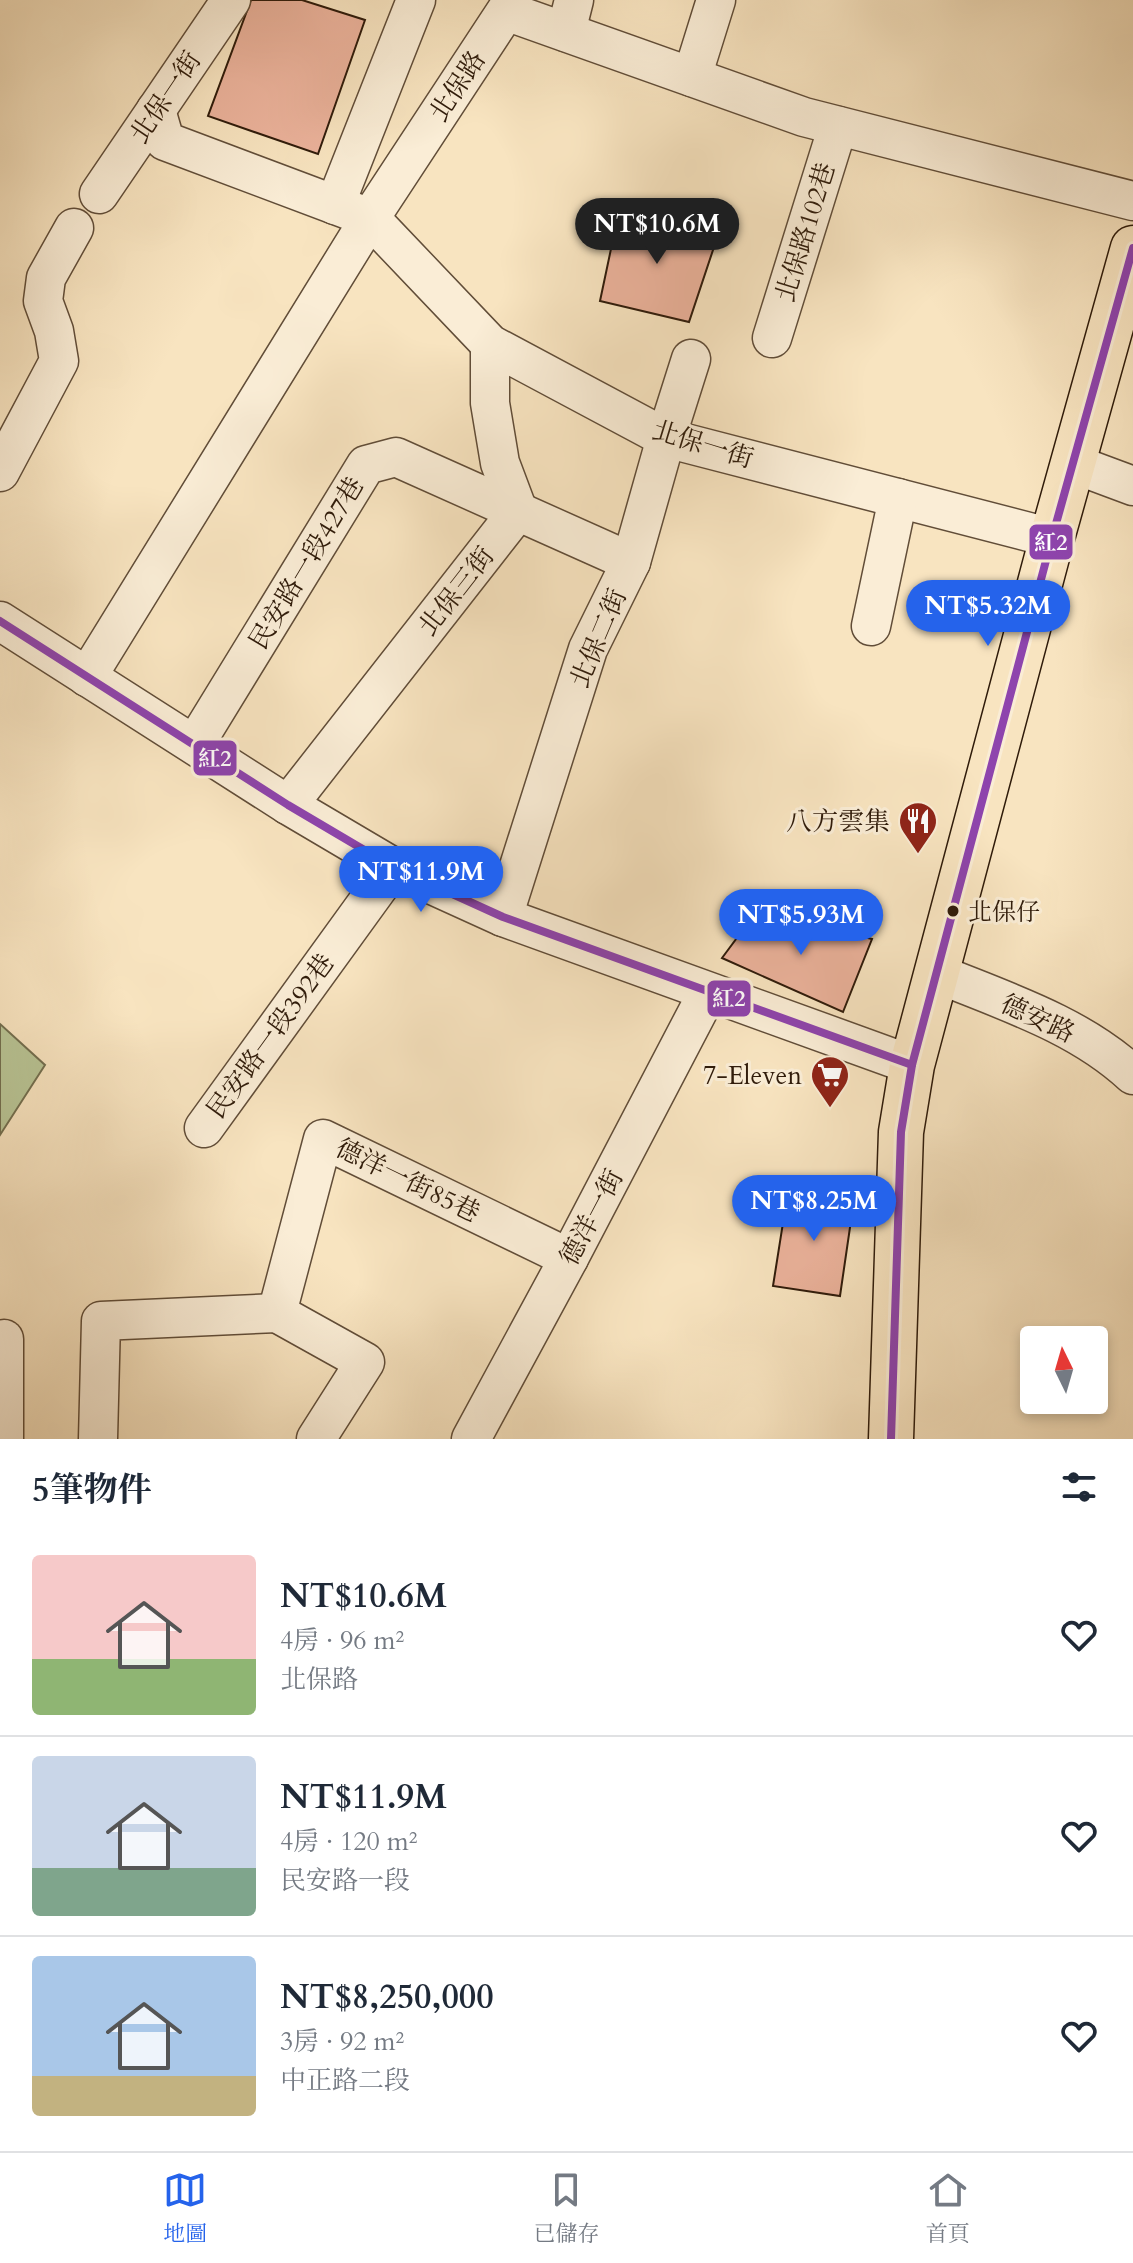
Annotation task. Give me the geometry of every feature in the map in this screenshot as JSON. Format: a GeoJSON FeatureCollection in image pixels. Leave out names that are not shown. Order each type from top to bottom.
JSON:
{"type":"FeatureCollection","features":[{"type":"Feature","properties":{"kind":"main road"},"geometry":{"type":"LineString","coordinates":[[891,1439],[901,1132],[912,1065],[1052,538],[1133,248]]}},
{"type":"Feature","properties":{"kind":"street","name":"北保一街"},"geometry":{"type":"LineString","coordinates":[[99,194],[231,0]]}},
{"type":"Feature","properties":{"kind":"street"},"geometry":{"type":"LineString","coordinates":[[156,110],[165,141],[352,211],[416,0]]}},
{"type":"Feature","properties":{"kind":"street"},"geometry":{"type":"LineString","coordinates":[[692,77],[716,0]]}},
{"type":"Feature","properties":{"kind":"street","name":"北保路"},"geometry":{"type":"LineString","coordinates":[[87,677],[352,211],[496,6],[570,16],[692,77],[804,117],[1133,201]]}},
{"type":"Feature","properties":{"kind":"street","name":"北保路102巷"},"geometry":{"type":"LineString","coordinates":[[772,338],[838,126]]}},
{"type":"Feature","properties":{"kind":"street","name":"北保一街"},"geometry":{"type":"LineString","coordinates":[[352,211],[490,344],[666,438],[1052,538]]}},
{"type":"Feature","properties":{"kind":"street"},"geometry":{"type":"LineString","coordinates":[[0,472],[59,361],[54,331],[43,301],[46,278],[74,228]]}},
{"type":"Feature","properties":{"kind":"street"},"geometry":{"type":"LineString","coordinates":[[490,344],[493,418],[500,463],[518,511]]}},
{"type":"Feature","properties":{"kind":"street","name":"北保二街"},"geometry":{"type":"LineString","coordinates":[[503,917],[588,649],[631,562],[691,359]]}},
{"type":"Feature","properties":{"kind":"street","name":"民安路一段427巷"},"geometry":{"type":"LineString","coordinates":[[195,744],[366,465],[396,457],[631,562]]}},
{"type":"Feature","properties":{"kind":"street"},"geometry":{"type":"LineString","coordinates":[[1074,464],[1133,486]]}},
{"type":"Feature","properties":{"kind":"street"},"geometry":{"type":"LineString","coordinates":[[871,626],[898,498]]}},
{"type":"Feature","properties":{"kind":"street","name":"北保三街"},"geometry":{"type":"LineString","coordinates":[[288,805],[518,511]]}},
{"type":"Feature","properties":{"kind":"street"},"geometry":{"type":"LineString","coordinates":[[0,621],[288,805],[393,867],[503,917],[912,1065]]}},
{"type":"Feature","properties":{"kind":"street","name":"民安路一段392巷"},"geometry":{"type":"LineString","coordinates":[[204,1128],[393,867]]}},
{"type":"Feature","properties":{"kind":"street","name":"德安路"},"geometry":{"type":"LineString","coordinates":[[936,973],[1048,1019],[1111,1055],[1133,1075]]}},
{"type":"Feature","properties":{"kind":"street","name":"德洋一街"},"geometry":{"type":"LineString","coordinates":[[471,1439],[708,992]]}},
{"type":"Feature","properties":{"kind":"street","name":"德洋一街85巷"},"geometry":{"type":"LineString","coordinates":[[277,1313],[323,1139],[569,1258]]}},
{"type":"Feature","properties":{"kind":"street"},"geometry":{"type":"LineString","coordinates":[[98,1439],[101,1321],[277,1313],[365,1362],[316,1439]]}},
{"type":"Feature","properties":{"kind":"street"},"geometry":{"type":"LineString","coordinates":[[4,1339],[4,1439]]}},
{"type":"Feature","properties":{"kind":"green space"},"geometry":{"type":"Polygon","coordinates":[[[0,1024],[45,1065],[0,1135],[0,1024]]]}},
{"type":"Feature","properties":{"kind":"building"},"geometry":{"type":"Polygon","coordinates":[[[251,0],[302,0],[365,20],[318,154],[208,116],[251,0]]]}},
{"type":"Feature","properties":{"kind":"building"},"geometry":{"type":"Polygon","coordinates":[[[619,211],[719,232],[689,322],[600,301],[619,211]]]}},
{"type":"Feature","properties":{"kind":"building"},"geometry":{"type":"Polygon","coordinates":[[[757,911],[872,939],[843,1012],[722,958],[757,911]]]}},
{"type":"Feature","properties":{"kind":"building"},"geometry":{"type":"Polygon","coordinates":[[[788,1191],[854,1200],[840,1296],[773,1286],[788,1191]]]}},
{"type":"Feature","properties":{"kind":"transit line","name":"紅2"},"geometry":{"type":"LineString","coordinates":[[891,1439],[901,1132],[912,1065],[1052,538],[1133,248]]}},
{"type":"Feature","properties":{"kind":"transit line","name":"紅2"},"geometry":{"type":"LineString","coordinates":[[0,621],[288,805],[393,867],[503,917],[912,1065]]}},
{"type":"Feature","properties":{"kind":"place","name":"八方雲集"},"geometry":{"type":"Point","coordinates":[918,855]}},
{"type":"Feature","properties":{"kind":"place","name":"北保仔"},"geometry":{"type":"Point","coordinates":[953,911]}},
{"type":"Feature","properties":{"kind":"place","name":"7-Eleven"},"geometry":{"type":"Point","coordinates":[830,1109]}}]}
